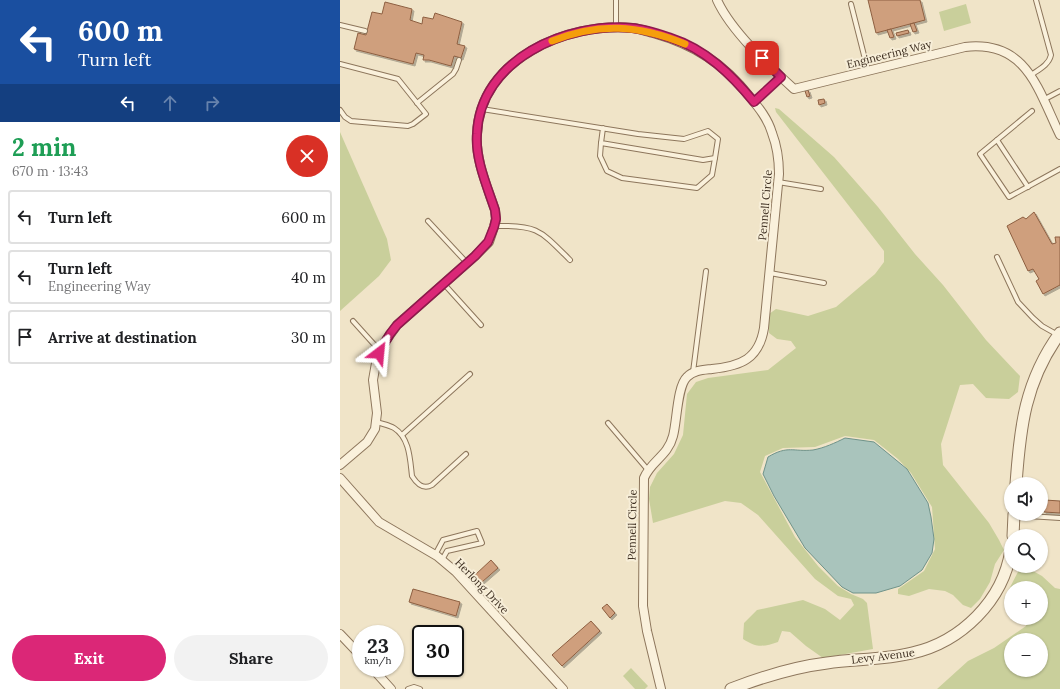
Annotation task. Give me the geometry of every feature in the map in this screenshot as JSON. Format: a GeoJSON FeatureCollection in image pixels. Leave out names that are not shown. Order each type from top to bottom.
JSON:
{"type":"FeatureCollection","features":[{"type":"Feature","properties":{"kind":"street","name":"Engineering Way"},"geometry":{"type":"LineString","coordinates":[[717,0],[723,12],[737,31],[794,89],[954,49],[974,46],[985,46],[998,49],[1011,55],[1031,75],[1060,135]]}},
{"type":"Feature","properties":{"kind":"street","name":"Pennell Circle"},"geometry":{"type":"LineString","coordinates":[[377,422],[373,380],[380,351],[390,334],[397,325],[467,263],[488,242],[494,226],[496,219],[495,210],[481,165],[477,145],[478,123],[481,109],[488,93],[508,67],[529,52],[578,32],[593,29],[634,28],[671,38],[693,48],[720,66],[737,82],[768,122],[776,142],[779,163],[778,182],[770,273],[761,343],[757,350],[739,364],[725,368],[693,372]]}},
{"type":"Feature","properties":{"kind":"street"},"geometry":{"type":"LineString","coordinates":[[1017,477],[1020,433],[1026,405],[1038,370],[1060,335]]}},
{"type":"Feature","properties":{"kind":"street"},"geometry":{"type":"LineString","coordinates":[[648,470],[666,452],[671,443],[675,431],[683,383],[685,378],[693,372]]}},
{"type":"Feature","properties":{"kind":"street"},"geometry":{"type":"LineString","coordinates":[[340,466],[372,436],[377,422]]}},
{"type":"Feature","properties":{"kind":"street","name":"Pennell Circle"},"geometry":{"type":"LineString","coordinates":[[648,470],[644,482],[643,606],[647,631],[662,689]]}},
{"type":"Feature","properties":{"kind":"street","name":"Herlong Drive"},"geometry":{"type":"LineString","coordinates":[[340,478],[379,522],[438,558],[456,572],[563,689]]}},
{"type":"Feature","properties":{"kind":"street","name":"Levy Avenue"},"geometry":{"type":"LineString","coordinates":[[731,689],[779,673],[806,666],[896,656],[923,650],[939,644],[961,631],[977,616],[990,601],[1004,573]]}},
{"type":"Feature","properties":{"kind":"street"},"geometry":{"type":"LineString","coordinates":[[340,634],[352,647]]}},
{"type":"Feature","properties":{"kind":"street"},"geometry":{"type":"LineString","coordinates":[[380,677],[391,689]]}},
{"type":"Feature","properties":{"kind":"lane"},"geometry":{"type":"LineString","coordinates":[[616,0],[616,28]]}},
{"type":"Feature","properties":{"kind":"lane"},"geometry":{"type":"LineString","coordinates":[[1031,75],[1046,65],[1051,55],[1036,0]]}},
{"type":"Feature","properties":{"kind":"lane"},"geometry":{"type":"LineString","coordinates":[[851,4],[868,71]]}},
{"type":"Feature","properties":{"kind":"lane"},"geometry":{"type":"LineString","coordinates":[[340,25],[365,31]]}},
{"type":"Feature","properties":{"kind":"lane"},"geometry":{"type":"LineString","coordinates":[[417,103],[453,74],[459,60]]}},
{"type":"Feature","properties":{"kind":"lane"},"geometry":{"type":"LineString","coordinates":[[340,64],[398,79],[426,114],[408,126],[351,121],[340,110]]}},
{"type":"Feature","properties":{"kind":"lane"},"geometry":{"type":"LineString","coordinates":[[754,102],[781,77]]}},
{"type":"Feature","properties":{"kind":"lane"},"geometry":{"type":"LineString","coordinates":[[1043,100],[1060,91]]}},
{"type":"Feature","properties":{"kind":"lane"},"geometry":{"type":"LineString","coordinates":[[481,109],[684,139],[708,131],[718,139],[712,175],[697,188],[622,178],[607,171],[600,156],[603,128]]}},
{"type":"Feature","properties":{"kind":"lane"},"geometry":{"type":"LineString","coordinates":[[1032,111],[980,154],[1009,197],[1060,169]]}},
{"type":"Feature","properties":{"kind":"lane"},"geometry":{"type":"LineString","coordinates":[[997,140],[1028,186]]}},
{"type":"Feature","properties":{"kind":"lane"},"geometry":{"type":"LineString","coordinates":[[601,143],[703,160],[715,158]]}},
{"type":"Feature","properties":{"kind":"lane"},"geometry":{"type":"LineString","coordinates":[[778,182],[821,189]]}},
{"type":"Feature","properties":{"kind":"lane"},"geometry":{"type":"LineString","coordinates":[[428,221],[467,263]]}},
{"type":"Feature","properties":{"kind":"lane"},"geometry":{"type":"LineString","coordinates":[[494,226],[523,226],[538,231],[548,238],[570,260]]}},
{"type":"Feature","properties":{"kind":"lane"},"geometry":{"type":"LineString","coordinates":[[997,257],[1018,302],[1042,326],[1060,335]]}},
{"type":"Feature","properties":{"kind":"lane"},"geometry":{"type":"LineString","coordinates":[[693,372],[706,271]]}},
{"type":"Feature","properties":{"kind":"lane"},"geometry":{"type":"LineString","coordinates":[[770,273],[824,283]]}},
{"type":"Feature","properties":{"kind":"lane"},"geometry":{"type":"LineString","coordinates":[[444,283],[481,326]]}},
{"type":"Feature","properties":{"kind":"lane"},"geometry":{"type":"LineString","coordinates":[[353,321],[380,351]]}},
{"type":"Feature","properties":{"kind":"lane"},"geometry":{"type":"LineString","coordinates":[[402,436],[470,374]]}},
{"type":"Feature","properties":{"kind":"lane"},"geometry":{"type":"LineString","coordinates":[[377,422],[394,428],[402,436],[407,444],[412,476],[422,487],[429,487],[432,485],[466,454]]}},
{"type":"Feature","properties":{"kind":"lane"},"geometry":{"type":"LineString","coordinates":[[608,423],[648,470]]}},
{"type":"Feature","properties":{"kind":"lane"},"geometry":{"type":"LineString","coordinates":[[1048,516],[1060,518]]}},
{"type":"Feature","properties":{"kind":"lane"},"geometry":{"type":"LineString","coordinates":[[477,531],[482,544],[447,552],[438,558],[443,540],[477,531]]}},
{"type":"Feature","properties":{"kind":"lane"},"geometry":{"type":"LineString","coordinates":[[408,689],[414,687],[420,689]]}},
{"type":"Feature","properties":{"kind":"green space"},"geometry":{"type":"Polygon","coordinates":[[[966,4],[971,23],[944,31],[939,12],[966,4]]]}},
{"type":"Feature","properties":{"kind":"green space"},"geometry":{"type":"Polygon","coordinates":[[[775,108],[779,109],[834,157],[878,207],[915,254],[943,285],[986,340],[1020,376],[1018,392],[1009,399],[986,398],[973,384],[960,385],[941,444],[943,465],[989,523],[1004,550],[995,564],[990,582],[980,599],[971,608],[963,605],[953,595],[945,591],[929,589],[909,596],[898,594],[898,589],[924,571],[935,549],[932,507],[911,473],[898,459],[874,440],[845,436],[815,447],[783,448],[765,456],[760,472],[795,537],[818,566],[838,586],[863,599],[867,603],[873,649],[823,658],[790,632],[782,631],[778,642],[773,644],[760,646],[752,644],[743,639],[744,623],[757,610],[803,600],[825,609],[840,620],[854,605],[851,599],[838,596],[815,579],[758,515],[741,503],[725,501],[653,523],[649,499],[650,487],[657,473],[674,454],[683,435],[687,394],[696,382],[708,378],[768,370],[796,348],[791,341],[777,339],[769,333],[769,314],[776,309],[808,316],[836,307],[875,274],[884,262],[884,251],[776,112],[775,108]]]}},
{"type":"Feature","properties":{"kind":"green space"},"geometry":{"type":"Polygon","coordinates":[[[340,132],[387,239],[391,260],[379,276],[340,311],[340,132]]]}},
{"type":"Feature","properties":{"kind":"green space"},"geometry":{"type":"Polygon","coordinates":[[[1017,573],[1037,573],[1047,581],[1013,581],[1017,573]]]}},
{"type":"Feature","properties":{"kind":"green space"},"geometry":{"type":"Polygon","coordinates":[[[1048,582],[1055,588],[1060,589],[1060,689],[937,689],[968,661],[1004,641],[1004,677],[1048,677],[1048,633],[1016,633],[1026,626],[1048,625],[1048,582]]]}},
{"type":"Feature","properties":{"kind":"green space"},"geometry":{"type":"Polygon","coordinates":[[[631,668],[648,686],[645,689],[635,689],[623,676],[631,668]]]}},
{"type":"Feature","properties":{"kind":"water"},"geometry":{"type":"Polygon","coordinates":[[[845,438],[874,442],[907,469],[928,503],[931,517],[934,539],[932,553],[922,570],[900,586],[876,593],[853,593],[842,587],[805,548],[774,496],[763,474],[768,457],[775,453],[786,450],[813,450],[845,438]]]}},
{"type":"Feature","properties":{"kind":"building"},"geometry":{"type":"Polygon","coordinates":[[[868,0],[920,0],[925,20],[876,33],[868,0]]]}},
{"type":"Feature","properties":{"kind":"building"},"geometry":{"type":"Polygon","coordinates":[[[385,2],[412,9],[410,20],[422,24],[423,17],[433,19],[435,13],[462,22],[457,44],[465,46],[461,58],[454,56],[451,66],[429,60],[423,60],[424,55],[416,53],[413,64],[354,49],[358,33],[366,35],[372,12],[382,14],[385,2]]]}},
{"type":"Feature","properties":{"kind":"building"},"geometry":{"type":"Polygon","coordinates":[[[914,23],[917,31],[913,32],[910,24],[914,23]]]}},
{"type":"Feature","properties":{"kind":"building"},"geometry":{"type":"Polygon","coordinates":[[[891,29],[894,37],[890,38],[887,30],[891,29]]]}},
{"type":"Feature","properties":{"kind":"building"},"geometry":{"type":"Polygon","coordinates":[[[908,30],[909,33],[897,36],[896,33],[908,30]]]}},
{"type":"Feature","properties":{"kind":"building"},"geometry":{"type":"Polygon","coordinates":[[[808,90],[810,96],[807,97],[805,91],[808,90]]]}},
{"type":"Feature","properties":{"kind":"building"},"geometry":{"type":"Polygon","coordinates":[[[824,99],[825,103],[819,105],[818,100],[824,99]]]}},
{"type":"Feature","properties":{"kind":"building"},"geometry":{"type":"Polygon","coordinates":[[[1034,212],[1052,244],[1056,243],[1055,237],[1060,237],[1060,285],[1043,294],[1036,281],[1039,279],[1033,269],[1028,271],[1007,226],[1023,217],[1026,219],[1034,212]]]}},
{"type":"Feature","properties":{"kind":"building"},"geometry":{"type":"Polygon","coordinates":[[[1048,500],[1060,501],[1060,513],[1048,512],[1048,500]]]}},
{"type":"Feature","properties":{"kind":"building"},"geometry":{"type":"Polygon","coordinates":[[[491,560],[498,568],[482,582],[475,575],[491,560]]]}},
{"type":"Feature","properties":{"kind":"building"},"geometry":{"type":"Polygon","coordinates":[[[413,589],[460,602],[456,616],[409,602],[413,589]]]}},
{"type":"Feature","properties":{"kind":"building"},"geometry":{"type":"Polygon","coordinates":[[[607,604],[615,613],[610,618],[602,608],[607,604]]]}},
{"type":"Feature","properties":{"kind":"building"},"geometry":{"type":"Polygon","coordinates":[[[591,621],[600,631],[562,666],[552,655],[591,621]]]}},
{"type":"Feature","properties":{"kind":"slow traffic"},"geometry":{"type":"LineString","coordinates":[[552,41],[568,34],[588,30],[634,28],[671,38],[685,44]]}},
{"type":"Feature","properties":{"kind":"route"},"geometry":{"type":"LineString","coordinates":[[379,353],[384,343],[397,325],[475,256],[488,242],[492,234],[496,219],[495,210],[481,165],[477,145],[478,123],[480,113],[488,93],[508,67],[529,52],[568,34],[598,29],[634,28],[671,38],[699,51],[713,60],[730,75],[754,102],[781,77],[762,58]]}}]}
